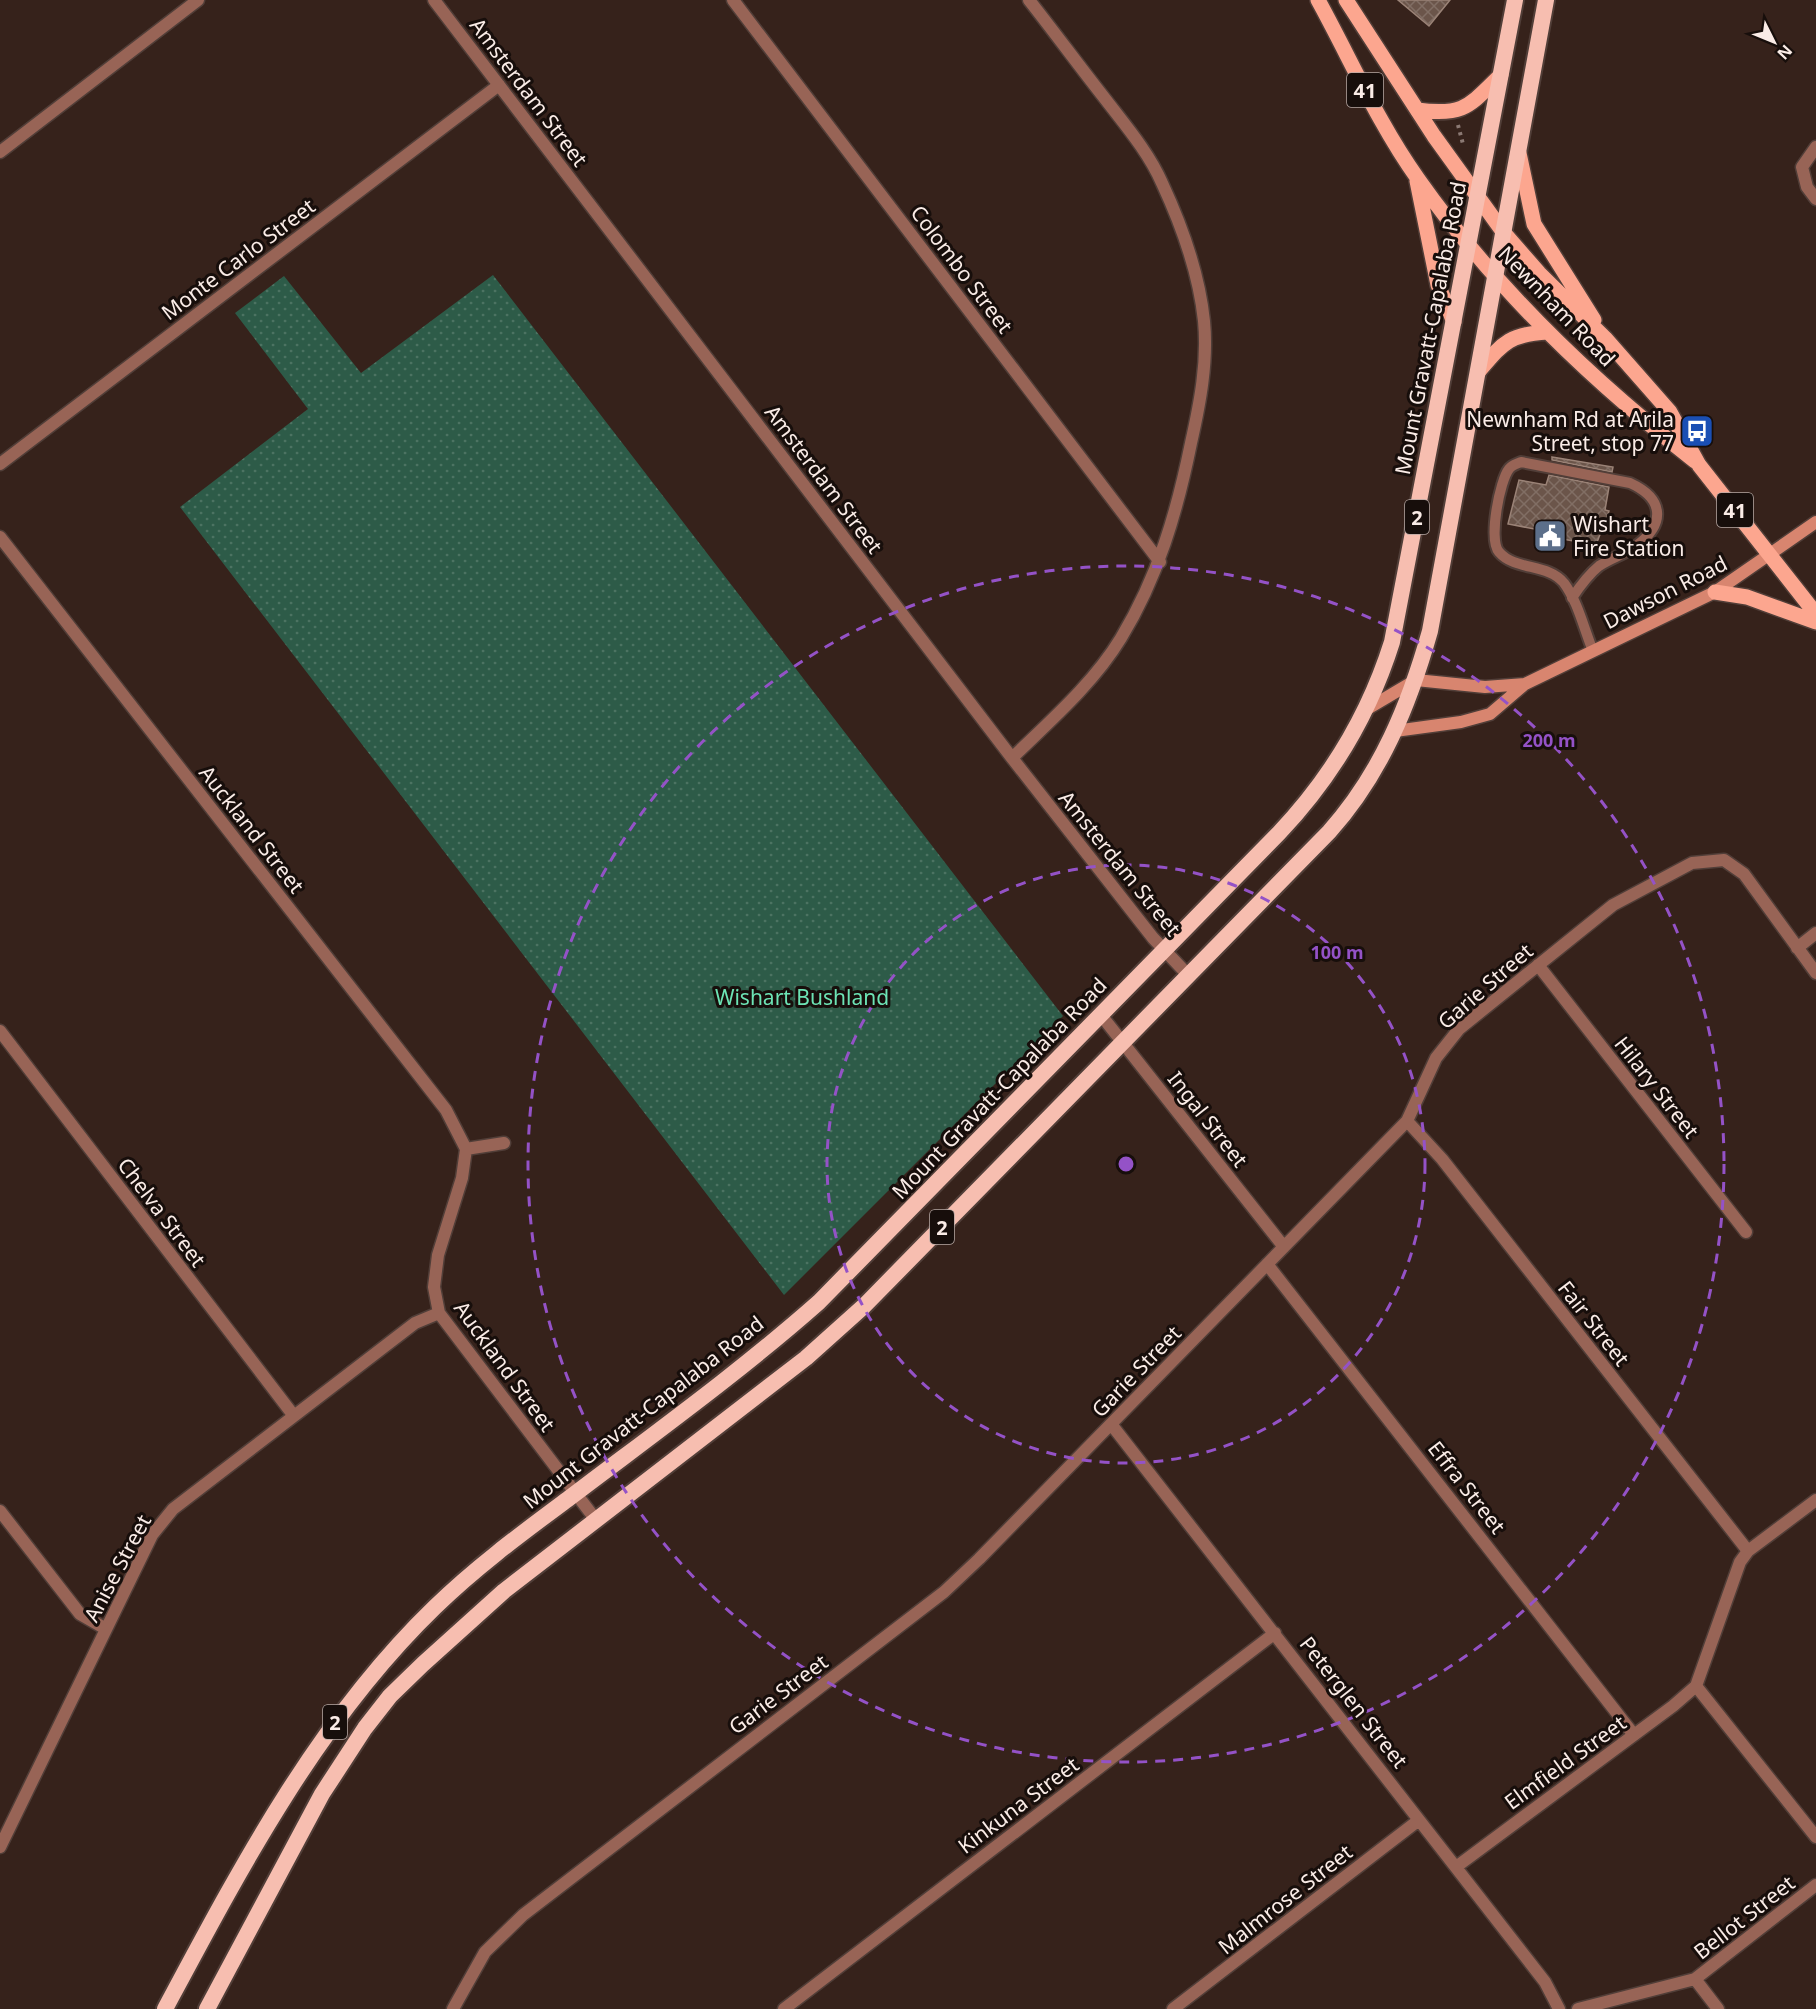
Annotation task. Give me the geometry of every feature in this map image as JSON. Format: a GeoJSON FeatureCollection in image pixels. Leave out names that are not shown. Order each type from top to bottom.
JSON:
{"type":"FeatureCollection","features":[{"type":"Feature","properties":{"kind":"highway","name":"Mount Gravatt-Capalaba Road"},"geometry":{"type":"LineString","coordinates":[[165,2009],[276,1812],[310,1758],[369,1677],[455,1588],[759,1352],[819,1302],[1296,815],[1346,748],[1382,675],[1399,610],[1515,0]]}},
{"type":"Feature","properties":{"kind":"highway","name":"2"},"geometry":{"type":"LineString","coordinates":[[207,2009],[322,1794],[341,1762],[390,1696],[465,1624],[821,1345],[879,1290],[1189,976],[1348,811],[1373,774],[1395,731],[1416,680],[1430,631],[1546,0]]}},
{"type":"Feature","properties":{"kind":"main road","name":"Newnham Road"},"geometry":{"type":"LineString","coordinates":[[1318,0],[1370,101],[1417,178],[1496,278],[1548,332],[1652,428],[1699,465]]}},
{"type":"Feature","properties":{"kind":"main road","name":"Newnham Road"},"geometry":{"type":"LineString","coordinates":[[1346,0],[1417,110],[1504,233],[1539,273],[1605,338],[1670,412],[1699,465],[1816,614]]}},
{"type":"Feature","properties":{"kind":"main road"},"geometry":{"type":"LineString","coordinates":[[1417,110],[1453,113],[1466,108],[1501,75]]}},
{"type":"Feature","properties":{"kind":"main road"},"geometry":{"type":"LineString","coordinates":[[1518,149],[1531,212],[1541,238],[1568,276],[1605,338]]}},
{"type":"Feature","properties":{"kind":"main road"},"geometry":{"type":"LineString","coordinates":[[1417,178],[1438,285],[1454,322]]}},
{"type":"Feature","properties":{"kind":"main road"},"geometry":{"type":"LineString","coordinates":[[1479,371],[1507,340],[1525,333],[1548,332]]}},
{"type":"Feature","properties":{"kind":"main road","name":"Dawson Road"},"geometry":{"type":"LineString","coordinates":[[1395,731],[1476,719],[1490,714],[1525,684],[1715,592],[1816,522]]}},
{"type":"Feature","properties":{"kind":"main road"},"geometry":{"type":"LineString","coordinates":[[1715,592],[1747,597],[1816,622]]}},
{"type":"Feature","properties":{"kind":"main road"},"geometry":{"type":"LineString","coordinates":[[1367,709],[1416,680]]}},
{"type":"Feature","properties":{"kind":"main road","name":"Dawson Road"},"geometry":{"type":"LineString","coordinates":[[1416,680],[1485,687],[1525,684]]}},
{"type":"Feature","properties":{"kind":"street"},"geometry":{"type":"LineString","coordinates":[[0,152],[198,0]]}},
{"type":"Feature","properties":{"kind":"street","name":"Amsterdam Street"},"geometry":{"type":"LineString","coordinates":[[434,0],[1012,758],[1164,951],[1189,976]]}},
{"type":"Feature","properties":{"kind":"street","name":"Colombo Street"},"geometry":{"type":"LineString","coordinates":[[732,0],[1160,562]]}},
{"type":"Feature","properties":{"kind":"street"},"geometry":{"type":"LineString","coordinates":[[1012,758],[1065,707],[1095,673],[1120,639],[1160,562],[1182,489],[1199,407],[1204,366],[1204,322],[1196,278],[1181,228],[1161,180],[1132,134],[1029,0]]}},
{"type":"Feature","properties":{"kind":"street","name":"Monte Carlo Street"},"geometry":{"type":"LineString","coordinates":[[0,464],[499,85]]}},
{"type":"Feature","properties":{"kind":"street"},"geometry":{"type":"LineString","coordinates":[[1816,147],[1802,167],[1807,187],[1816,199]]}},
{"type":"Feature","properties":{"kind":"street","name":"Auckland Street"},"geometry":{"type":"LineString","coordinates":[[0,537],[446,1110],[466,1149],[462,1178],[438,1255],[434,1287],[438,1313],[596,1520]]}},
{"type":"Feature","properties":{"kind":"street","name":"Garie Street"},"geometry":{"type":"LineString","coordinates":[[453,2009],[485,1952],[523,1915],[944,1592],[1407,1121],[1436,1058],[1459,1029],[1613,905],[1692,863],[1724,860],[1744,874],[1816,973]]}},
{"type":"Feature","properties":{"kind":"street"},"geometry":{"type":"LineString","coordinates":[[1797,948],[1816,933]]}},
{"type":"Feature","properties":{"kind":"street","name":"Hilary Street"},"geometry":{"type":"LineString","coordinates":[[1538,965],[1746,1232]]}},
{"type":"Feature","properties":{"kind":"street","name":"Ingal Street"},"geometry":{"type":"LineString","coordinates":[[1101,1016],[1284,1247]]}},
{"type":"Feature","properties":{"kind":"street","name":"Chelva Street"},"geometry":{"type":"LineString","coordinates":[[0,1031],[294,1416]]}},
{"type":"Feature","properties":{"kind":"street","name":"Fair Street"},"geometry":{"type":"LineString","coordinates":[[1407,1121],[1442,1159],[1748,1551]]}},
{"type":"Feature","properties":{"kind":"street"},"geometry":{"type":"LineString","coordinates":[[466,1149],[504,1143]]}},
{"type":"Feature","properties":{"kind":"street","name":"Effra Street"},"geometry":{"type":"LineString","coordinates":[[1267,1264],[1634,1735]]}},
{"type":"Feature","properties":{"kind":"street","name":"Anise Street"},"geometry":{"type":"LineString","coordinates":[[0,1847],[152,1535],[173,1509],[415,1323],[438,1313]]}},
{"type":"Feature","properties":{"kind":"street","name":"Peterglen Street"},"geometry":{"type":"LineString","coordinates":[[1111,1424],[1545,1982],[1559,2009]]}},
{"type":"Feature","properties":{"kind":"street"},"geometry":{"type":"LineString","coordinates":[[1816,1500],[1748,1551],[1740,1562],[1696,1686],[1816,1837]]}},
{"type":"Feature","properties":{"kind":"street"},"geometry":{"type":"LineString","coordinates":[[0,1511],[80,1614],[106,1629]]}},
{"type":"Feature","properties":{"kind":"street","name":"Kinkuna Street"},"geometry":{"type":"LineString","coordinates":[[784,2009],[1275,1633]]}},
{"type":"Feature","properties":{"kind":"street","name":"Elmfield Street"},"geometry":{"type":"LineString","coordinates":[[1456,1867],[1696,1686]]}},
{"type":"Feature","properties":{"kind":"street","name":"Malmrose Street"},"geometry":{"type":"LineString","coordinates":[[1173,2009],[1419,1820]]}},
{"type":"Feature","properties":{"kind":"street","name":"Bellot Street"},"geometry":{"type":"LineString","coordinates":[[1695,1979],[1816,1885]]}},
{"type":"Feature","properties":{"kind":"street"},"geometry":{"type":"LineString","coordinates":[[1578,2009],[1695,1979],[1718,2009]]}},
{"type":"Feature","properties":{"kind":"lane"},"geometry":{"type":"LineString","coordinates":[[1572,598],[1589,575],[1601,565],[1636,546],[1656,525],[1657,510],[1654,498],[1645,490],[1630,483],[1521,462],[1513,465],[1504,478],[1493,535],[1498,552],[1508,559],[1555,574],[1572,598],[1593,651]]}},
{"type":"Feature","properties":{"kind":"path"},"geometry":{"type":"LineString","coordinates":[[1458,124],[1463,146]]}},
{"type":"Feature","properties":{"kind":"green space","name":"Wishart Bushland"},"geometry":{"type":"Polygon","coordinates":[[[493,275],[1063,1016],[784,1295],[180,507],[308,409],[235,313],[284,276],[361,373],[493,275]]]}},
{"type":"Feature","properties":{"kind":"building"},"geometry":{"type":"Polygon","coordinates":[[[1398,0],[1450,0],[1429,26],[1398,0]]]}},
{"type":"Feature","properties":{"kind":"building"},"geometry":{"type":"Polygon","coordinates":[[[1552,457],[1613,467],[1612,472],[1552,460],[1552,457]]]}},
{"type":"Feature","properties":{"kind":"building"},"geometry":{"type":"Polygon","coordinates":[[[1549,475],[1609,487],[1605,510],[1609,511],[1596,545],[1540,535],[1540,530],[1508,524],[1519,480],[1546,485],[1549,475]]]}},
{"type":"Feature","properties":{"kind":"place","name":"Newnham Rd at Arila Street, stop 77"},"geometry":{"type":"Point","coordinates":[1697,431]}},
{"type":"Feature","properties":{"kind":"place","name":"Wishart Fire Station"},"geometry":{"type":"Point","coordinates":[1550,536]}}]}
